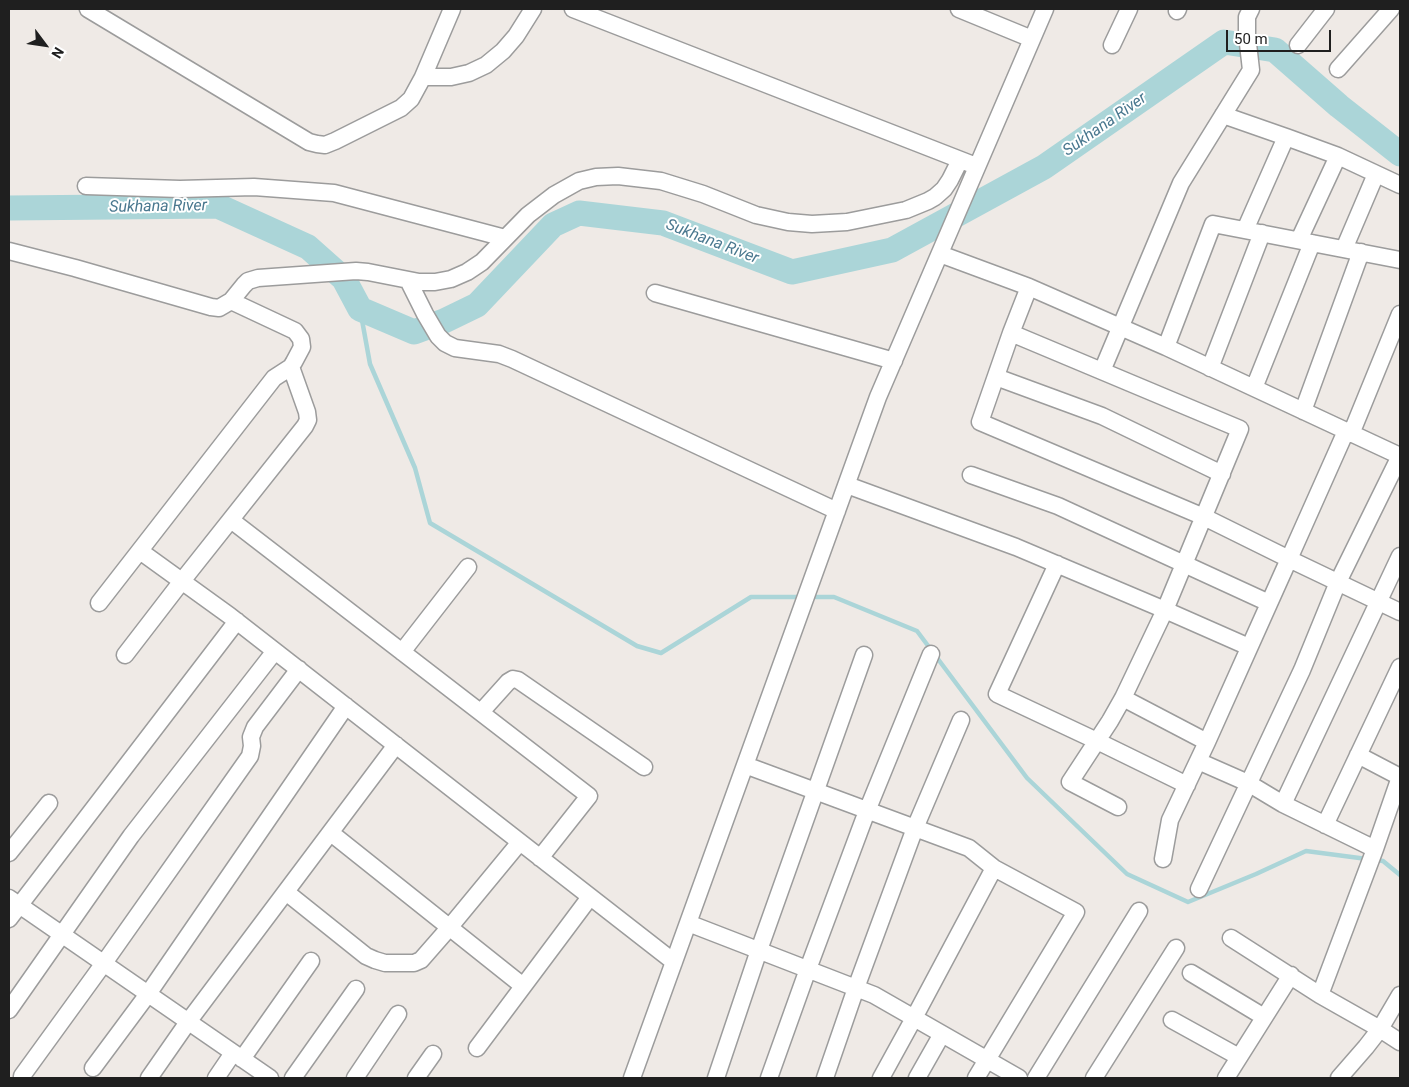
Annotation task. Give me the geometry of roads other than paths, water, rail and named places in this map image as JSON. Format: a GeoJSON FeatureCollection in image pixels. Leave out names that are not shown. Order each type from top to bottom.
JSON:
{"type":"FeatureCollection","features":[{"type":"Feature","properties":{"kind":"street"},"geometry":{"type":"LineString","coordinates":[[88,9],[300,137],[317,144],[335,141],[401,108],[412,99],[452,9]]}},
{"type":"Feature","properties":{"kind":"street"},"geometry":{"type":"LineString","coordinates":[[423,77],[451,77],[469,73],[486,65],[503,51],[516,36],[533,9]]}},
{"type":"Feature","properties":{"kind":"street"},"geometry":{"type":"LineString","coordinates":[[573,9],[978,166]]}},
{"type":"Feature","properties":{"kind":"street"},"geometry":{"type":"LineString","coordinates":[[959,9],[1032,39]]}},
{"type":"Feature","properties":{"kind":"street"},"geometry":{"type":"LineString","coordinates":[[632,1078],[878,397],[1045,9]]}},
{"type":"Feature","properties":{"kind":"street"},"geometry":{"type":"LineString","coordinates":[[1112,45],[1129,9]]}},
{"type":"Feature","properties":{"kind":"street"},"geometry":{"type":"LineString","coordinates":[[1102,371],[1182,182],[1250,70],[1246,35],[1247,17],[1251,9]]}},
{"type":"Feature","properties":{"kind":"street"},"geometry":{"type":"LineString","coordinates":[[1298,45],[1326,9]]}},
{"type":"Feature","properties":{"kind":"street"},"geometry":{"type":"LineString","coordinates":[[1338,69],[1392,9]]}},
{"type":"Feature","properties":{"kind":"street"},"geometry":{"type":"LineString","coordinates":[[1223,115],[1338,156],[1400,185]]}},
{"type":"Feature","properties":{"kind":"street"},"geometry":{"type":"LineString","coordinates":[[1245,230],[1286,137]]}},
{"type":"Feature","properties":{"kind":"street"},"geometry":{"type":"LineString","coordinates":[[1254,388],[1305,242],[1338,156]]}},
{"type":"Feature","properties":{"kind":"street"},"geometry":{"type":"LineString","coordinates":[[9,251],[75,268],[211,308],[219,308],[231,301],[244,284],[258,278],[356,271],[419,282],[434,282],[451,278],[467,272],[482,262],[528,215],[554,195],[579,181],[596,177],[618,176],[661,181],[703,194],[756,215],[788,222],[812,224],[847,222],[906,210],[928,201],[944,189],[960,160]]}},
{"type":"Feature","properties":{"kind":"street"},"geometry":{"type":"LineString","coordinates":[[1344,249],[1376,174]]}},
{"type":"Feature","properties":{"kind":"street"},"geometry":{"type":"LineString","coordinates":[[86,186],[180,189],[254,187],[334,193],[505,238]]}},
{"type":"Feature","properties":{"kind":"street"},"geometry":{"type":"LineString","coordinates":[[1166,347],[1213,224],[1400,260]]}},
{"type":"Feature","properties":{"kind":"street"},"geometry":{"type":"LineString","coordinates":[[1210,368],[1262,233]]}},
{"type":"Feature","properties":{"kind":"street"},"geometry":{"type":"LineString","coordinates":[[1304,411],[1361,252]]}},
{"type":"Feature","properties":{"kind":"street"},"geometry":{"type":"LineString","coordinates":[[940,254],[1029,287],[1166,347],[1400,456],[1338,582],[1302,670],[1199,889]]}},
{"type":"Feature","properties":{"kind":"street"},"geometry":{"type":"LineString","coordinates":[[408,280],[438,336],[454,348],[498,354],[512,359],[837,511]]}},
{"type":"Feature","properties":{"kind":"street"},"geometry":{"type":"LineString","coordinates":[[1029,287],[980,422],[1204,517],[1400,612]]}},
{"type":"Feature","properties":{"kind":"street"},"geometry":{"type":"LineString","coordinates":[[655,292],[894,361]]}},
{"type":"Feature","properties":{"kind":"street"},"geometry":{"type":"LineString","coordinates":[[99,603],[274,378],[291,367],[302,347],[301,339],[294,331],[231,301]]}},
{"type":"Feature","properties":{"kind":"street"},"geometry":{"type":"LineString","coordinates":[[1163,859],[1170,820],[1349,432],[1400,314]]}},
{"type":"Feature","properties":{"kind":"street"},"geometry":{"type":"LineString","coordinates":[[1011,334],[1240,429],[1165,610],[1123,698],[1070,782],[1118,807]]}},
{"type":"Feature","properties":{"kind":"street"},"geometry":{"type":"LineString","coordinates":[[125,655],[306,426],[308,420],[307,412],[291,367]]}},
{"type":"Feature","properties":{"kind":"street"},"geometry":{"type":"LineString","coordinates":[[996,377],[1109,419],[1222,474]]}},
{"type":"Feature","properties":{"kind":"street"},"geometry":{"type":"LineString","coordinates":[[971,475],[1058,506],[1269,603]]}},
{"type":"Feature","properties":{"kind":"street"},"geometry":{"type":"LineString","coordinates":[[847,484],[1016,547],[1250,647]]}},
{"type":"Feature","properties":{"kind":"street"},"geometry":{"type":"LineString","coordinates":[[231,520],[589,796],[540,858]]}},
{"type":"Feature","properties":{"kind":"street"},"geometry":{"type":"LineString","coordinates":[[140,551],[237,621],[674,962]]}},
{"type":"Feature","properties":{"kind":"street"},"geometry":{"type":"LineString","coordinates":[[1284,804],[1400,556]]}},
{"type":"Feature","properties":{"kind":"street"},"geometry":{"type":"LineString","coordinates":[[1057,564],[996,694],[1187,785]]}},
{"type":"Feature","properties":{"kind":"street"},"geometry":{"type":"LineString","coordinates":[[402,652],[468,567]]}},
{"type":"Feature","properties":{"kind":"street"},"geometry":{"type":"LineString","coordinates":[[9,920],[14,901],[237,621]]}},
{"type":"Feature","properties":{"kind":"street"},"geometry":{"type":"LineString","coordinates":[[9,1010],[131,836],[275,651]]}},
{"type":"Feature","properties":{"kind":"street"},"geometry":{"type":"LineString","coordinates":[[769,1078],[867,811],[931,654]]}},
{"type":"Feature","properties":{"kind":"street"},"geometry":{"type":"LineString","coordinates":[[716,1078],[759,950],[864,655]]}},
{"type":"Feature","properties":{"kind":"street"},"geometry":{"type":"LineString","coordinates":[[1325,825],[1400,667]]}},
{"type":"Feature","properties":{"kind":"street"},"geometry":{"type":"LineString","coordinates":[[18,1074],[104,963],[250,756],[251,737],[255,727],[299,670]]}},
{"type":"Feature","properties":{"kind":"street"},"geometry":{"type":"LineString","coordinates":[[481,712],[508,682],[513,679],[518,680],[644,767]]}},
{"type":"Feature","properties":{"kind":"street"},"geometry":{"type":"LineString","coordinates":[[1123,698],[1207,742]]}},
{"type":"Feature","properties":{"kind":"street"},"geometry":{"type":"LineString","coordinates":[[93,1068],[148,994],[346,706]]}},
{"type":"Feature","properties":{"kind":"street"},"geometry":{"type":"LineString","coordinates":[[825,1078],[915,828],[961,720]]}},
{"type":"Feature","properties":{"kind":"street"},"geometry":{"type":"LineString","coordinates":[[149,1078],[188,1022],[396,745]]}},
{"type":"Feature","properties":{"kind":"street"},"geometry":{"type":"LineString","coordinates":[[1320,995],[1400,777],[1358,755]]}},
{"type":"Feature","properties":{"kind":"street"},"geometry":{"type":"LineString","coordinates":[[1198,761],[1248,783],[1284,804],[1375,849]]}},
{"type":"Feature","properties":{"kind":"street"},"geometry":{"type":"LineString","coordinates":[[745,766],[970,848],[994,868],[1076,912],[976,1078]]}},
{"type":"Feature","properties":{"kind":"street"},"geometry":{"type":"LineString","coordinates":[[9,853],[49,803]]}},
{"type":"Feature","properties":{"kind":"street"},"geometry":{"type":"LineString","coordinates":[[330,833],[523,986]]}},
{"type":"Feature","properties":{"kind":"street"},"geometry":{"type":"LineString","coordinates":[[286,892],[366,956],[385,963],[414,963],[421,960],[520,842]]}},
{"type":"Feature","properties":{"kind":"street"},"geometry":{"type":"LineString","coordinates":[[881,1078],[994,868]]}},
{"type":"Feature","properties":{"kind":"street"},"geometry":{"type":"LineString","coordinates":[[477,1048],[590,896]]}},
{"type":"Feature","properties":{"kind":"street"},"geometry":{"type":"LineString","coordinates":[[14,901],[270,1078]]}},
{"type":"Feature","properties":{"kind":"street"},"geometry":{"type":"LineString","coordinates":[[1036,1078],[1139,911]]}},
{"type":"Feature","properties":{"kind":"street"},"geometry":{"type":"LineString","coordinates":[[688,923],[874,995],[1019,1078]]}},
{"type":"Feature","properties":{"kind":"street"},"geometry":{"type":"LineString","coordinates":[[1231,938],[1320,995],[1400,1042]]}},
{"type":"Feature","properties":{"kind":"street"},"geometry":{"type":"LineString","coordinates":[[1094,1078],[1176,948]]}},
{"type":"Feature","properties":{"kind":"street"},"geometry":{"type":"LineString","coordinates":[[216,1078],[238,1056],[311,961]]}},
{"type":"Feature","properties":{"kind":"street"},"geometry":{"type":"LineString","coordinates":[[1192,973],[1264,1017]]}},
{"type":"Feature","properties":{"kind":"street"},"geometry":{"type":"LineString","coordinates":[[1226,1078],[1291,975]]}},
{"type":"Feature","properties":{"kind":"street"},"geometry":{"type":"LineString","coordinates":[[293,1078],[356,989]]}},
{"type":"Feature","properties":{"kind":"street"},"geometry":{"type":"LineString","coordinates":[[1339,1078],[1380,1029],[1400,995]]}},
{"type":"Feature","properties":{"kind":"street"},"geometry":{"type":"LineString","coordinates":[[355,1078],[398,1014]]}},
{"type":"Feature","properties":{"kind":"street"},"geometry":{"type":"LineString","coordinates":[[1172,1020],[1239,1058]]}},
{"type":"Feature","properties":{"kind":"street"},"geometry":{"type":"LineString","coordinates":[[917,1078],[942,1034]]}},
{"type":"Feature","properties":{"kind":"street"},"geometry":{"type":"LineString","coordinates":[[416,1078],[433,1054]]}},
{"type":"Feature","properties":{"kind":"waterway","name":"Sukhana River"},"geometry":{"type":"LineString","coordinates":[[9,208],[218,206],[308,247],[344,279],[360,309],[414,332],[444,321],[477,305],[553,225],[579,213],[663,223],[792,272],[892,250],[1044,167],[1224,42],[1275,50],[1339,106],[1400,154]]}},
{"type":"Feature","properties":{"kind":"waterway"},"geometry":{"type":"LineString","coordinates":[[360,309],[370,364],[415,468],[430,523],[637,646],[661,653],[751,597],[801,597]]}},
{"type":"Feature","properties":{"kind":"waterway"},"geometry":{"type":"LineString","coordinates":[[809,597],[834,597],[917,631],[1027,778],[1127,874],[1188,902],[1306,851],[1367,859]]}},
{"type":"Feature","properties":{"kind":"waterway"},"geometry":{"type":"LineString","coordinates":[[1375,860],[1383,861],[1400,875]]}}]}
